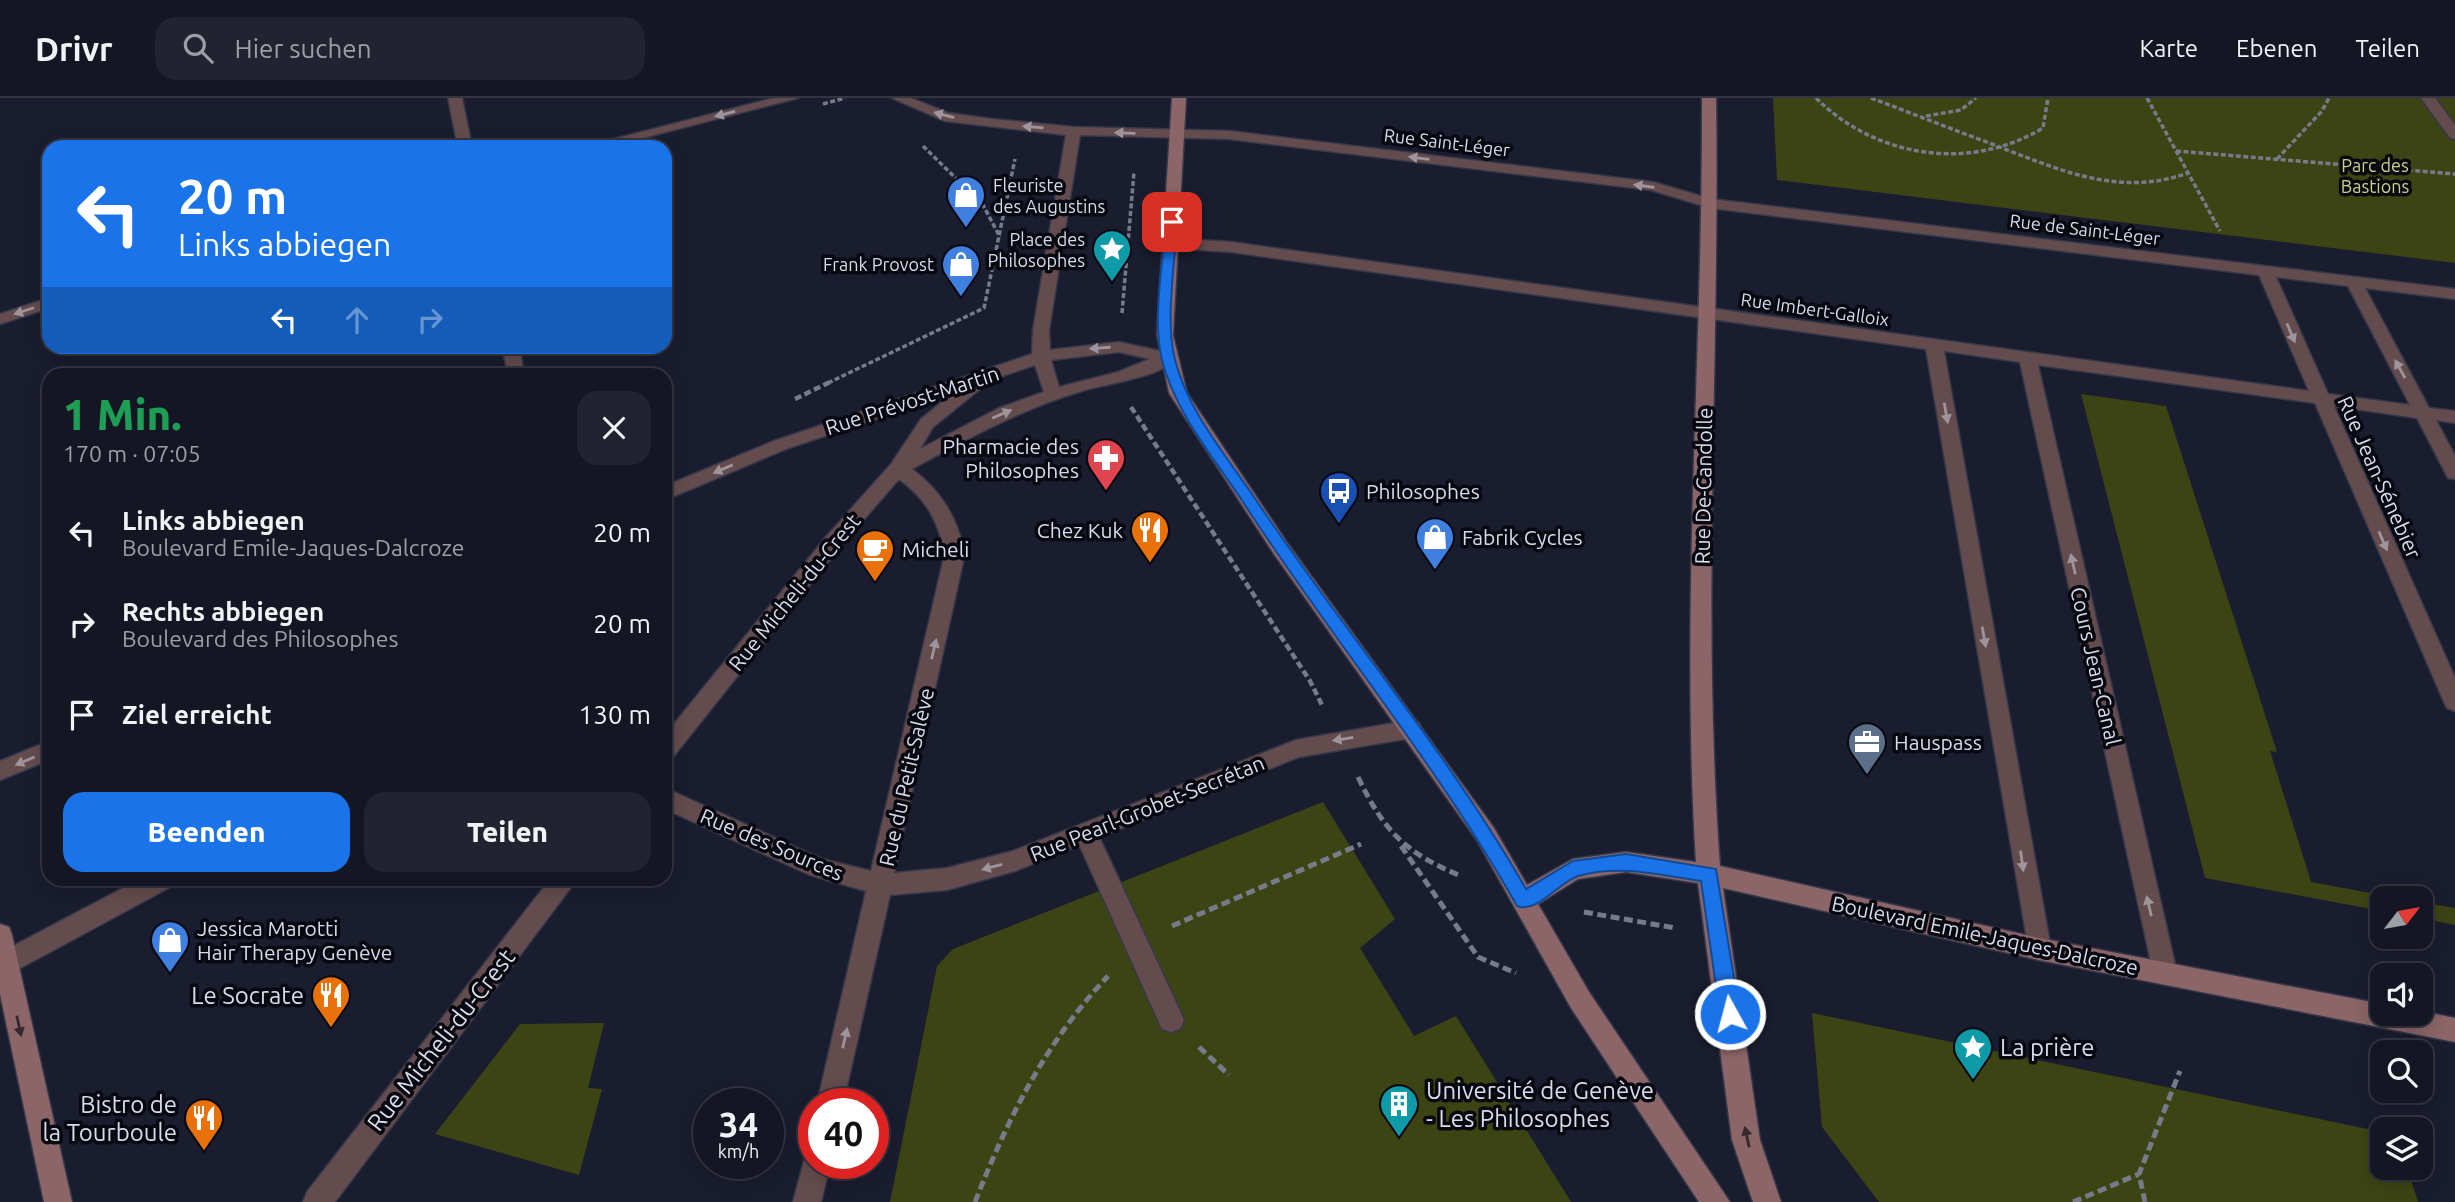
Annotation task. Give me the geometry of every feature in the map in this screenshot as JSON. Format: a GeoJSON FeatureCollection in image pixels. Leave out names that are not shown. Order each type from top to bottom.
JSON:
{"type":"FeatureCollection","features":[{"type":"Feature","properties":{"kind":"street"},"geometry":{"type":"LineString","coordinates":[[455,98],[464,140]]}},
{"type":"Feature","properties":{"kind":"street"},"geometry":{"type":"LineString","coordinates":[[619,140],[791,98]]}},
{"type":"Feature","properties":{"kind":"street","name":"Rue Saint-Léger"},"geometry":{"type":"LineString","coordinates":[[899,98],[945,117],[1074,131],[1237,136],[1653,186],[1710,203]]}},
{"type":"Feature","properties":{"kind":"street"},"geometry":{"type":"LineString","coordinates":[[1179,98],[1165,335],[1168,358],[1178,393],[1193,420],[1281,549],[1486,835],[1580,1000],[1716,1202]]}},
{"type":"Feature","properties":{"kind":"street","name":"Rue De-Candolle"},"geometry":{"type":"LineString","coordinates":[[1709,98],[1710,203],[1700,725],[1709,874],[1746,1140],[1768,1202]]}},
{"type":"Feature","properties":{"kind":"street"},"geometry":{"type":"LineString","coordinates":[[2428,98],[2455,135]]}},
{"type":"Feature","properties":{"kind":"street"},"geometry":{"type":"LineString","coordinates":[[1053,394],[1041,357],[1043,318],[1074,131]]}},
{"type":"Feature","properties":{"kind":"street","name":"Rue de Saint-Léger"},"geometry":{"type":"LineString","coordinates":[[1710,203],[2455,294]]}},
{"type":"Feature","properties":{"kind":"street","name":"Rue Imbert-Galloix"},"geometry":{"type":"LineString","coordinates":[[1170,243],[1231,247],[2455,417]]}},
{"type":"Feature","properties":{"kind":"street","name":"Rue Jean-Sénebier"},"geometry":{"type":"LineString","coordinates":[[2264,270],[2455,702]]}},
{"type":"Feature","properties":{"kind":"street"},"geometry":{"type":"LineString","coordinates":[[2354,282],[2455,473]]}},
{"type":"Feature","properties":{"kind":"street"},"geometry":{"type":"LineString","coordinates":[[0,319],[42,305]]}},
{"type":"Feature","properties":{"kind":"street"},"geometry":{"type":"LineString","coordinates":[[1934,345],[2039,948]]}},
{"type":"Feature","properties":{"kind":"street","name":"Rue Prévost-Martin"},"geometry":{"type":"LineString","coordinates":[[672,490],[780,445],[1041,357],[1076,350],[1119,347],[1168,358]]}},
{"type":"Feature","properties":{"kind":"street","name":"Rue Micheli-du-Crest"},"geometry":{"type":"LineString","coordinates":[[898,468],[966,430],[1053,394],[1122,377],[1168,358]]}},
{"type":"Feature","properties":{"kind":"street","name":"Cours Jean-Canal"},"geometry":{"type":"LineString","coordinates":[[2028,359],[2164,973]]}},
{"type":"Feature","properties":{"kind":"street","name":"Rue Micheli-du-Crest"},"geometry":{"type":"LineString","coordinates":[[672,742],[833,542],[898,468],[927,423],[982,378]]}},
{"type":"Feature","properties":{"kind":"street","name":"Rue du Petit-Salève"},"geometry":{"type":"LineString","coordinates":[[834,1088],[955,553],[947,518],[933,495],[898,468]]}},
{"type":"Feature","properties":{"kind":"street","name":"Rue Pearl-Grobet-Secrétan"},"geometry":{"type":"LineString","coordinates":[[881,885],[947,879],[1015,861],[1296,749],[1340,739],[1411,729]]}},
{"type":"Feature","properties":{"kind":"street"},"geometry":{"type":"LineString","coordinates":[[0,771],[42,753]]}},
{"type":"Feature","properties":{"kind":"street","name":"Rue des Sources"},"geometry":{"type":"LineString","coordinates":[[672,801],[818,868],[881,885]]}},
{"type":"Feature","properties":{"kind":"street"},"geometry":{"type":"LineString","coordinates":[[1086,833],[1171,1020]]}},
{"type":"Feature","properties":{"kind":"street","name":"Boulevard Emile-Jaques-Dalcroze"},"geometry":{"type":"LineString","coordinates":[[1523,901],[1573,869],[1626,862],[1709,874],[2039,948],[2455,1030]]}},
{"type":"Feature","properties":{"kind":"street"},"geometry":{"type":"LineString","coordinates":[[5,964],[151,886]]}},
{"type":"Feature","properties":{"kind":"street","name":"Rue Micheli-du-Crest"},"geometry":{"type":"LineString","coordinates":[[317,1202],[560,886]]}},
{"type":"Feature","properties":{"kind":"street"},"geometry":{"type":"LineString","coordinates":[[0,935],[58,1202]]}},
{"type":"Feature","properties":{"kind":"street"},"geometry":{"type":"LineString","coordinates":[[807,1202],[812,1179]]}},
{"type":"Feature","properties":{"kind":"path"},"geometry":{"type":"LineString","coordinates":[[1816,98],[1828,113],[1858,133],[1905,150],[1961,154],[2020,143],[2043,128],[2048,98]]}},
{"type":"Feature","properties":{"kind":"path"},"geometry":{"type":"LineString","coordinates":[[1871,98],[2075,176],[2113,184],[2153,184],[2188,173]]}},
{"type":"Feature","properties":{"kind":"path"},"geometry":{"type":"LineString","coordinates":[[1924,117],[1961,110],[1976,98]]}},
{"type":"Feature","properties":{"kind":"path"},"geometry":{"type":"LineString","coordinates":[[2147,98],[2222,234]]}},
{"type":"Feature","properties":{"kind":"path"},"geometry":{"type":"LineString","coordinates":[[2277,159],[2322,111],[2329,98]]}},
{"type":"Feature","properties":{"kind":"path"},"geometry":{"type":"LineString","coordinates":[[914,137],[982,205],[1000,237]]}},
{"type":"Feature","properties":{"kind":"path"},"geometry":{"type":"LineString","coordinates":[[786,404],[870,366],[984,308],[1018,148]]}},
{"type":"Feature","properties":{"kind":"path"},"geometry":{"type":"LineString","coordinates":[[2176,151],[2455,174]]}},
{"type":"Feature","properties":{"kind":"path"},"geometry":{"type":"LineString","coordinates":[[1398,842],[1478,957],[1580,1000]]}},
{"type":"Feature","properties":{"kind":"path"},"geometry":{"type":"LineString","coordinates":[[2145,1202],[2139,1174],[2180,1071]]}},
{"type":"Feature","properties":{"kind":"path"},"geometry":{"type":"LineString","coordinates":[[2073,1202],[2139,1174]]}},
{"type":"Feature","properties":{"kind":"green space","name":"Parc des Bastions"},"geometry":{"type":"Polygon","coordinates":[[[1773,98],[2455,98],[2455,263],[1777,180],[1773,98]]]}},
{"type":"Feature","properties":{"kind":"green space"},"geometry":{"type":"Polygon","coordinates":[[[2081,394],[2166,406],[2277,752],[2270,751],[2311,882],[2370,893],[2370,909],[2205,878],[2081,394]]]}},
{"type":"Feature","properties":{"kind":"green space"},"geometry":{"type":"Polygon","coordinates":[[[1323,802],[1395,919],[1360,948],[1414,1036],[1456,1016],[1571,1202],[890,1202],[937,966],[953,949],[1323,802]]]}},
{"type":"Feature","properties":{"kind":"green space"},"geometry":{"type":"Polygon","coordinates":[[[2433,904],[2455,908],[2455,925],[2433,921],[2433,904]]]}},
{"type":"Feature","properties":{"kind":"green space"},"geometry":{"type":"Polygon","coordinates":[[[1812,1013],[2370,1129],[2370,1180],[2411,1180],[2418,1202],[1879,1202],[1822,1127],[1812,1013]]]}},
{"type":"Feature","properties":{"kind":"green space"},"geometry":{"type":"Polygon","coordinates":[[[604,1023],[588,1088],[602,1089],[579,1175],[435,1134],[520,1024],[604,1023]]]}},
{"type":"Feature","properties":{"kind":"place","name":"Fleuriste des Augustins"},"geometry":{"type":"Point","coordinates":[966,229]}},
{"type":"Feature","properties":{"kind":"place","name":"Place des Philosophes"},"geometry":{"type":"Point","coordinates":[1112,283]}},
{"type":"Feature","properties":{"kind":"place","name":"Frank Provost"},"geometry":{"type":"Point","coordinates":[961,298]}},
{"type":"Feature","properties":{"kind":"place","name":"Pharmacie des Philosophes"},"geometry":{"type":"Point","coordinates":[1106,492]}},
{"type":"Feature","properties":{"kind":"place","name":"Philosophes"},"geometry":{"type":"Point","coordinates":[1339,525]}},
{"type":"Feature","properties":{"kind":"place","name":"Chez Kuk"},"geometry":{"type":"Point","coordinates":[1150,564]}},
{"type":"Feature","properties":{"kind":"place","name":"Fabrik Cycles"},"geometry":{"type":"Point","coordinates":[1435,571]}},
{"type":"Feature","properties":{"kind":"place","name":"Micheli"},"geometry":{"type":"Point","coordinates":[875,583]}},
{"type":"Feature","properties":{"kind":"place","name":"Hauspass"},"geometry":{"type":"Point","coordinates":[1867,776]}},
{"type":"Feature","properties":{"kind":"place","name":"Jessica Marotti Hair Therapy Genève"},"geometry":{"type":"Point","coordinates":[170,974]}},
{"type":"Feature","properties":{"kind":"place","name":"Le Socrate"},"geometry":{"type":"Point","coordinates":[331,1029]}},
{"type":"Feature","properties":{"kind":"place","name":"La prière"},"geometry":{"type":"Point","coordinates":[1973,1081]}},
{"type":"Feature","properties":{"kind":"place","name":"Université de Genève - Les Philosophes"},"geometry":{"type":"Point","coordinates":[1399,1138]}},
{"type":"Feature","properties":{"kind":"place","name":"Bistro de la Tourboule"},"geometry":{"type":"Point","coordinates":[204,1152]}},
{"type":"Feature","properties":{"kind":"route"},"geometry":{"type":"LineString","coordinates":[[1172,222],[1165,335],[1168,358],[1178,393],[1193,420],[1281,549],[1486,835],[1523,901],[1573,869],[1626,862],[1709,874],[1730,1014]]}}]}
